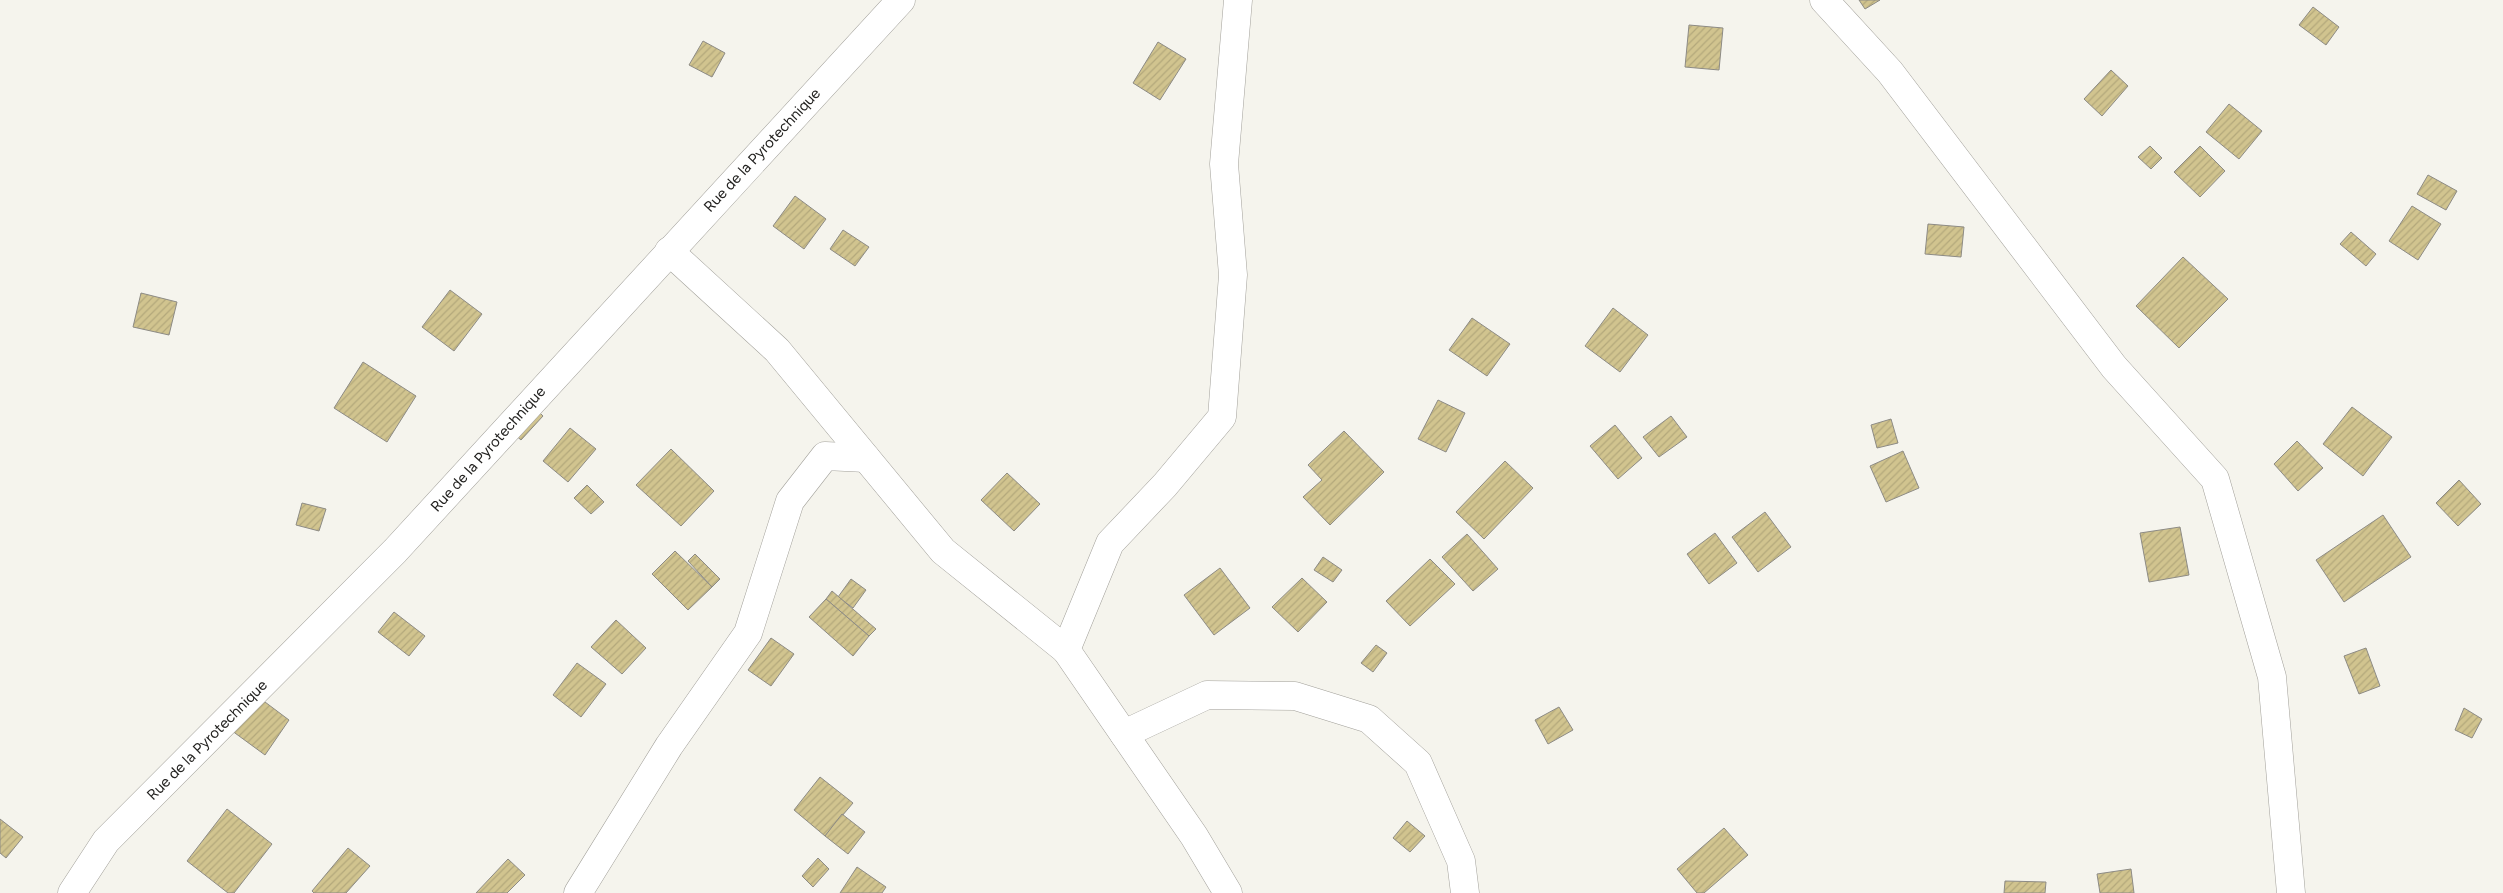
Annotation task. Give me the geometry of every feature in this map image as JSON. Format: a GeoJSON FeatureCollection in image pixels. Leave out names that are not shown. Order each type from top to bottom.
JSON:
{"type":"FeatureCollection","features":[{"type":"Feature","properties":{"kind":"street","name":"Rue de la Pyrotechnique"},"geometry":{"type":"LineString","coordinates":[[72,893],[106,841],[395,551],[669,251],[902,0]]}},
{"type":"Feature","properties":{"kind":"street"},"geometry":{"type":"LineString","coordinates":[[1066,650],[1110,543],[1165,485],[1222,417],[1233,275],[1224,164],[1238,0]]}},
{"type":"Feature","properties":{"kind":"street"},"geometry":{"type":"LineString","coordinates":[[1824,0],[1890,72],[2114,367],[2215,479],[2272,677],[2291,893]]}},
{"type":"Feature","properties":{"kind":"street"},"geometry":{"type":"LineString","coordinates":[[669,251],[777,350],[943,551],[1066,650],[1194,836],[1228,893]]}},
{"type":"Feature","properties":{"kind":"street"},"geometry":{"type":"LineString","coordinates":[[578,893],[669,746],[748,633],[790,501],[824,456],[866,458]]}},
{"type":"Feature","properties":{"kind":"street"},"geometry":{"type":"LineString","coordinates":[[1124,734],[1207,695],[1295,696],[1369,719],[1418,763],[1461,861],[1465,893]]}},
{"type":"Feature","properties":{"kind":"building"},"geometry":{"type":"Polygon","coordinates":[[[1859,0],[1880,0],[1865,9],[1859,0]]]}},
{"type":"Feature","properties":{"kind":"building"},"geometry":{"type":"Polygon","coordinates":[[[2313,7],[2339,27],[2326,45],[2299,25],[2313,7]]]}},
{"type":"Feature","properties":{"kind":"building"},"geometry":{"type":"Polygon","coordinates":[[[1689,25],[1723,28],[1719,70],[1685,67],[1689,25]]]}},
{"type":"Feature","properties":{"kind":"building"},"geometry":{"type":"Polygon","coordinates":[[[703,41],[725,53],[712,77],[689,65],[703,41]]]}},
{"type":"Feature","properties":{"kind":"building"},"geometry":{"type":"Polygon","coordinates":[[[1158,42],[1186,59],[1160,100],[1133,83],[1158,42]]]}},
{"type":"Feature","properties":{"kind":"building"},"geometry":{"type":"Polygon","coordinates":[[[2111,70],[2128,86],[2102,116],[2084,99],[2111,70]]]}},
{"type":"Feature","properties":{"kind":"building"},"geometry":{"type":"Polygon","coordinates":[[[2229,104],[2262,131],[2239,159],[2206,132],[2229,104]]]}},
{"type":"Feature","properties":{"kind":"building"},"geometry":{"type":"Polygon","coordinates":[[[2150,146],[2162,158],[2151,169],[2138,157],[2150,146]]]}},
{"type":"Feature","properties":{"kind":"building"},"geometry":{"type":"Polygon","coordinates":[[[2200,146],[2225,171],[2200,197],[2174,172],[2200,146]]]}},
{"type":"Feature","properties":{"kind":"building"},"geometry":{"type":"Polygon","coordinates":[[[2428,175],[2457,191],[2446,210],[2417,194],[2428,175]]]}},
{"type":"Feature","properties":{"kind":"building"},"geometry":{"type":"Polygon","coordinates":[[[795,196],[826,219],[804,249],[773,226],[795,196]]]}},
{"type":"Feature","properties":{"kind":"building"},"geometry":{"type":"Polygon","coordinates":[[[2412,206],[2441,224],[2418,260],[2389,241],[2412,206]]]}},
{"type":"Feature","properties":{"kind":"building"},"geometry":{"type":"Polygon","coordinates":[[[1928,224],[1964,227],[1961,257],[1925,254],[1928,224]]]}},
{"type":"Feature","properties":{"kind":"building"},"geometry":{"type":"Polygon","coordinates":[[[843,230],[869,247],[855,266],[830,249],[843,230]]]}},
{"type":"Feature","properties":{"kind":"building"},"geometry":{"type":"Polygon","coordinates":[[[2351,232],[2376,254],[2366,266],[2340,244],[2351,232]]]}},
{"type":"Feature","properties":{"kind":"building"},"geometry":{"type":"Polygon","coordinates":[[[2183,257],[2228,299],[2179,348],[2136,306],[2183,257]]]}},
{"type":"Feature","properties":{"kind":"building"},"geometry":{"type":"Polygon","coordinates":[[[450,290],[482,314],[454,351],[422,327],[450,290]]]}},
{"type":"Feature","properties":{"kind":"building"},"geometry":{"type":"Polygon","coordinates":[[[141,293],[177,302],[169,335],[133,327],[141,293]]]}},
{"type":"Feature","properties":{"kind":"building"},"geometry":{"type":"Polygon","coordinates":[[[1613,308],[1648,335],[1620,372],[1585,346],[1613,308]]]}},
{"type":"Feature","properties":{"kind":"building"},"geometry":{"type":"Polygon","coordinates":[[[1472,318],[1510,344],[1487,376],[1449,350],[1472,318]]]}},
{"type":"Feature","properties":{"kind":"building"},"geometry":{"type":"Polygon","coordinates":[[[363,362],[416,396],[387,442],[334,408],[363,362]]]}},
{"type":"Feature","properties":{"kind":"building"},"geometry":{"type":"Polygon","coordinates":[[[1438,400],[1465,413],[1446,452],[1418,439],[1438,400]]]}},
{"type":"Feature","properties":{"kind":"building"},"geometry":{"type":"Polygon","coordinates":[[[528,401],[543,416],[521,440],[505,426],[528,401]]]}},
{"type":"Feature","properties":{"kind":"building"},"geometry":{"type":"Polygon","coordinates":[[[2352,407],[2392,437],[2363,476],[2323,444],[2352,407]]]}},
{"type":"Feature","properties":{"kind":"building"},"geometry":{"type":"Polygon","coordinates":[[[1671,416],[1687,437],[1659,457],[1643,437],[1671,416]]]}},
{"type":"Feature","properties":{"kind":"building"},"geometry":{"type":"Polygon","coordinates":[[[1891,419],[1898,443],[1877,448],[1871,425],[1891,419]]]}},
{"type":"Feature","properties":{"kind":"building"},"geometry":{"type":"Polygon","coordinates":[[[1615,425],[1642,458],[1618,479],[1590,446],[1615,425]]]}},
{"type":"Feature","properties":{"kind":"building"},"geometry":{"type":"Polygon","coordinates":[[[570,428],[596,449],[568,482],[543,461],[570,428]]]}},
{"type":"Feature","properties":{"kind":"building"},"geometry":{"type":"Polygon","coordinates":[[[1344,431],[1384,472],[1330,525],[1303,497],[1322,480],[1308,465],[1344,431]]]}},
{"type":"Feature","properties":{"kind":"building"},"geometry":{"type":"Polygon","coordinates":[[[2297,441],[2323,468],[2298,491],[2274,464],[2297,441]]]}},
{"type":"Feature","properties":{"kind":"building"},"geometry":{"type":"Polygon","coordinates":[[[671,449],[714,491],[681,526],[636,485],[671,449]]]}},
{"type":"Feature","properties":{"kind":"building"},"geometry":{"type":"Polygon","coordinates":[[[1903,451],[1919,488],[1886,502],[1870,466],[1903,451]]]}},
{"type":"Feature","properties":{"kind":"building"},"geometry":{"type":"Polygon","coordinates":[[[1505,461],[1533,488],[1484,539],[1456,512],[1505,461]]]}},
{"type":"Feature","properties":{"kind":"building"},"geometry":{"type":"Polygon","coordinates":[[[1007,473],[1040,504],[1014,531],[981,500],[1007,473]]]}},
{"type":"Feature","properties":{"kind":"building"},"geometry":{"type":"Polygon","coordinates":[[[2459,480],[2481,504],[2458,526],[2436,503],[2459,480]]]}},
{"type":"Feature","properties":{"kind":"building"},"geometry":{"type":"Polygon","coordinates":[[[587,485],[604,502],[591,514],[574,498],[587,485]]]}},
{"type":"Feature","properties":{"kind":"building"},"geometry":{"type":"Polygon","coordinates":[[[302,503],[326,509],[319,531],[296,525],[302,503]]]}},
{"type":"Feature","properties":{"kind":"building"},"geometry":{"type":"Polygon","coordinates":[[[1765,512],[1791,547],[1758,572],[1732,537],[1765,512]]]}},
{"type":"Feature","properties":{"kind":"building"},"geometry":{"type":"Polygon","coordinates":[[[2383,515],[2411,557],[2344,602],[2316,560],[2383,515]]]}},
{"type":"Feature","properties":{"kind":"building"},"geometry":{"type":"Polygon","coordinates":[[[2180,527],[2189,575],[2149,582],[2140,533],[2180,527]]]}},
{"type":"Feature","properties":{"kind":"building"},"geometry":{"type":"Polygon","coordinates":[[[1715,533],[1737,563],[1709,584],[1687,554],[1715,533]]]}},
{"type":"Feature","properties":{"kind":"building"},"geometry":{"type":"Polygon","coordinates":[[[1467,534],[1498,569],[1473,591],[1442,557],[1467,534]]]}},
{"type":"Feature","properties":{"kind":"building"},"geometry":{"type":"Polygon","coordinates":[[[675,551],[712,587],[688,610],[652,574],[675,551]]]}},
{"type":"Feature","properties":{"kind":"building"},"geometry":{"type":"Polygon","coordinates":[[[695,554],[720,579],[712,587],[688,561],[695,554]]]}},
{"type":"Feature","properties":{"kind":"building"},"geometry":{"type":"Polygon","coordinates":[[[1323,557],[1342,570],[1333,582],[1314,570],[1323,557]]]}},
{"type":"Feature","properties":{"kind":"building"},"geometry":{"type":"Polygon","coordinates":[[[1430,559],[1455,584],[1410,626],[1386,601],[1430,559]]]}},
{"type":"Feature","properties":{"kind":"building"},"geometry":{"type":"Polygon","coordinates":[[[1220,568],[1250,608],[1214,635],[1184,595],[1220,568]]]}},
{"type":"Feature","properties":{"kind":"building"},"geometry":{"type":"Polygon","coordinates":[[[1302,578],[1327,602],[1298,632],[1272,607],[1302,578]]]}},
{"type":"Feature","properties":{"kind":"building"},"geometry":{"type":"Polygon","coordinates":[[[851,579],[866,590],[853,608],[838,597],[851,579]]]}},
{"type":"Feature","properties":{"kind":"building"},"geometry":{"type":"Polygon","coordinates":[[[832,591],[876,629],[869,636],[826,599],[832,591]]]}},
{"type":"Feature","properties":{"kind":"building"},"geometry":{"type":"Polygon","coordinates":[[[826,599],[869,636],[853,656],[809,617],[826,599]]]}},
{"type":"Feature","properties":{"kind":"building"},"geometry":{"type":"Polygon","coordinates":[[[394,612],[425,636],[409,656],[378,632],[394,612]]]}},
{"type":"Feature","properties":{"kind":"building"},"geometry":{"type":"Polygon","coordinates":[[[616,620],[646,648],[622,674],[591,647],[616,620]]]}},
{"type":"Feature","properties":{"kind":"building"},"geometry":{"type":"Polygon","coordinates":[[[771,638],[794,654],[771,686],[748,670],[771,638]]]}},
{"type":"Feature","properties":{"kind":"building"},"geometry":{"type":"Polygon","coordinates":[[[1376,645],[1387,653],[1373,672],[1361,663],[1376,645]]]}},
{"type":"Feature","properties":{"kind":"building"},"geometry":{"type":"Polygon","coordinates":[[[2366,648],[2380,686],[2359,694],[2344,656],[2366,648]]]}},
{"type":"Feature","properties":{"kind":"building"},"geometry":{"type":"Polygon","coordinates":[[[577,663],[606,684],[581,717],[553,695],[577,663]]]}},
{"type":"Feature","properties":{"kind":"building"},"geometry":{"type":"Polygon","coordinates":[[[249,690],[289,720],[265,755],[224,725],[249,690]]]}},
{"type":"Feature","properties":{"kind":"building"},"geometry":{"type":"Polygon","coordinates":[[[1559,707],[1573,730],[1548,744],[1535,720],[1559,707]]]}},
{"type":"Feature","properties":{"kind":"building"},"geometry":{"type":"Polygon","coordinates":[[[2464,708],[2482,719],[2472,738],[2455,730],[2464,708]]]}},
{"type":"Feature","properties":{"kind":"building"},"geometry":{"type":"Polygon","coordinates":[[[820,777],[853,803],[825,836],[794,810],[820,777]]]}},
{"type":"Feature","properties":{"kind":"building"},"geometry":{"type":"Polygon","coordinates":[[[227,809],[272,844],[234,893],[228,893],[187,861],[227,809]]]}},
{"type":"Feature","properties":{"kind":"building"},"geometry":{"type":"Polygon","coordinates":[[[842,814],[865,832],[848,854],[825,836],[842,814]]]}},
{"type":"Feature","properties":{"kind":"building"},"geometry":{"type":"Polygon","coordinates":[[[0,819],[23,837],[6,858],[0,853],[0,819]]]}},
{"type":"Feature","properties":{"kind":"building"},"geometry":{"type":"Polygon","coordinates":[[[1407,821],[1425,836],[1410,852],[1393,838],[1407,821]]]}},
{"type":"Feature","properties":{"kind":"building"},"geometry":{"type":"Polygon","coordinates":[[[1724,828],[1748,855],[1704,893],[1697,893],[1677,869],[1724,828]]]}},
{"type":"Feature","properties":{"kind":"building"},"geometry":{"type":"Polygon","coordinates":[[[348,848],[370,866],[346,893],[314,893],[312,891],[348,848]]]}},
{"type":"Feature","properties":{"kind":"building"},"geometry":{"type":"Polygon","coordinates":[[[818,858],[829,869],[813,887],[802,876],[818,858]]]}},
{"type":"Feature","properties":{"kind":"building"},"geometry":{"type":"Polygon","coordinates":[[[508,859],[525,875],[507,893],[476,893],[508,859]]]}},
{"type":"Feature","properties":{"kind":"building"},"geometry":{"type":"Polygon","coordinates":[[[857,867],[886,887],[882,893],[840,893],[857,867]]]}},
{"type":"Feature","properties":{"kind":"building"},"geometry":{"type":"Polygon","coordinates":[[[2131,869],[2134,893],[2100,893],[2097,874],[2131,869]]]}},
{"type":"Feature","properties":{"kind":"building"},"geometry":{"type":"Polygon","coordinates":[[[2005,881],[2046,882],[2045,893],[2004,893],[2005,881]]]}}]}
